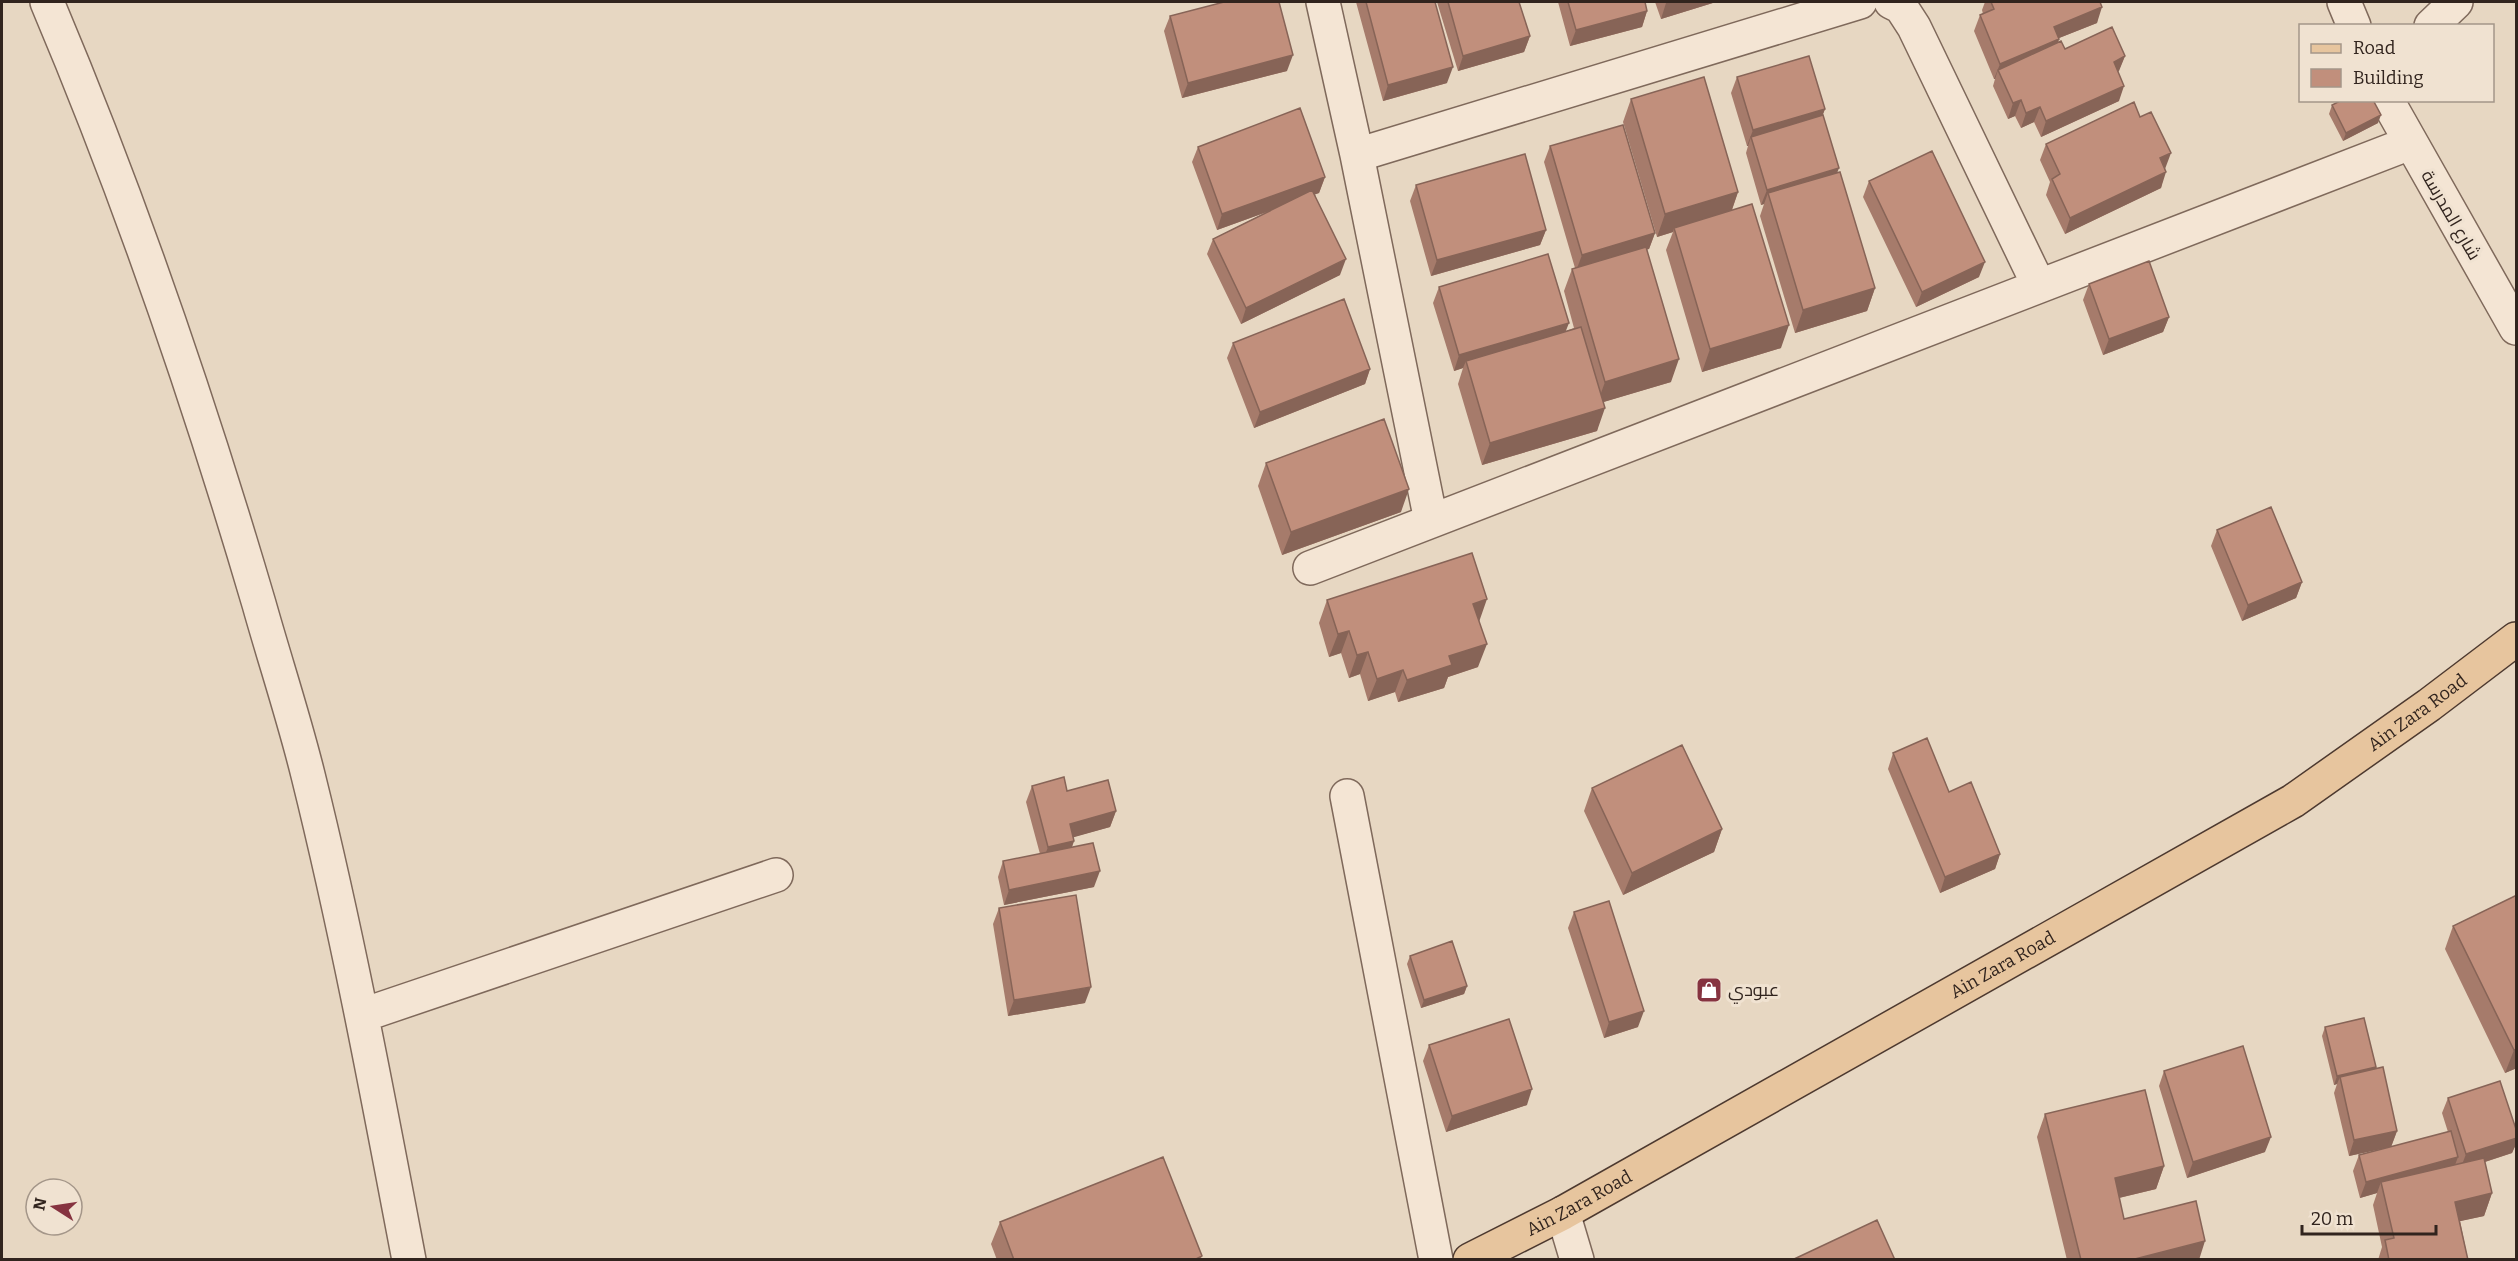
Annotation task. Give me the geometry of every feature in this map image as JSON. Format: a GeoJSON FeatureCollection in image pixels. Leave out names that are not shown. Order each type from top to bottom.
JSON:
{"type":"FeatureCollection","features":[{"type":"Feature","properties":{"kind":"main road","name":"Ain Zara Road"},"geometry":{"type":"LineString","coordinates":[[1470,1260],[1563,1213],[2292,801],[2429,705],[2517,639]]}},
{"type":"Feature","properties":{"kind":"street"},"geometry":{"type":"LineString","coordinates":[[47,2],[88,100],[168,315],[241,545],[308,773],[363,1015],[409,1260]]}},
{"type":"Feature","properties":{"kind":"street"},"geometry":{"type":"LineString","coordinates":[[1323,2],[1357,155],[1431,521]]}},
{"type":"Feature","properties":{"kind":"street"},"geometry":{"type":"LineString","coordinates":[[1357,155],[1860,2]]}},
{"type":"Feature","properties":{"kind":"street"},"geometry":{"type":"LineString","coordinates":[[1891,2],[1900,7],[1914,27],[2039,286]]}},
{"type":"Feature","properties":{"kind":"street"},"geometry":{"type":"LineString","coordinates":[[2344,2],[2353,24]]}},
{"type":"Feature","properties":{"kind":"street"},"geometry":{"type":"LineString","coordinates":[[2433,24],[2456,2]]}},
{"type":"Feature","properties":{"kind":"street","name":"شارع المدرسة"},"geometry":{"type":"LineString","coordinates":[[2388,102],[2517,328]]}},
{"type":"Feature","properties":{"kind":"street"},"geometry":{"type":"LineString","coordinates":[[1310,568],[2410,143]]}},
{"type":"Feature","properties":{"kind":"street"},"geometry":{"type":"LineString","coordinates":[[1347,796],[1436,1260]]}},
{"type":"Feature","properties":{"kind":"street"},"geometry":{"type":"LineString","coordinates":[[363,1015],[776,875]]}},
{"type":"Feature","properties":{"kind":"street"},"geometry":{"type":"LineString","coordinates":[[1563,1213],[1577,1260]]}},
{"type":"Feature","properties":{"kind":"building"},"geometry":{"type":"Polygon","coordinates":[[[1224,2],[1279,2],[1293,55],[1188,83],[1170,16],[1224,2]]]}},
{"type":"Feature","properties":{"kind":"building"},"geometry":{"type":"Polygon","coordinates":[[[1366,2],[1435,2],[1453,67],[1388,85],[1366,2]]]}},
{"type":"Feature","properties":{"kind":"building"},"geometry":{"type":"Polygon","coordinates":[[[1448,2],[1519,2],[1530,36],[1463,56],[1448,2]]]}},
{"type":"Feature","properties":{"kind":"building"},"geometry":{"type":"Polygon","coordinates":[[[1568,2],[1645,2],[1647,11],[1576,30],[1568,2]]]}},
{"type":"Feature","properties":{"kind":"building"},"geometry":{"type":"Polygon","coordinates":[[[1991,2],[2100,2],[2102,7],[2054,27],[2059,39],[2000,64],[1980,15],[1994,9],[1991,2]]]}},
{"type":"Feature","properties":{"kind":"building"},"geometry":{"type":"Polygon","coordinates":[[[2112,27],[2125,56],[2114,62],[2124,86],[2046,121],[2040,107],[2026,113],[2021,100],[2013,103],[1998,70],[2061,41],[2065,49],[2112,27]]]}},
{"type":"Feature","properties":{"kind":"building"},"geometry":{"type":"Polygon","coordinates":[[[1809,56],[1825,109],[1753,130],[1737,77],[1809,56]]]}},
{"type":"Feature","properties":{"kind":"building"},"geometry":{"type":"Polygon","coordinates":[[[1704,77],[1738,192],[1665,214],[1631,99],[1704,77]]]}},
{"type":"Feature","properties":{"kind":"building"},"geometry":{"type":"Polygon","coordinates":[[[2134,102],[2140,117],[2151,112],[2171,153],[2160,158],[2166,172],[2070,218],[2052,179],[2060,174],[2046,144],[2134,102]]]}},
{"type":"Feature","properties":{"kind":"building"},"geometry":{"type":"Polygon","coordinates":[[[2338,102],[2374,102],[2381,115],[2346,133],[2332,105],[2338,102]]]}},
{"type":"Feature","properties":{"kind":"building"},"geometry":{"type":"Polygon","coordinates":[[[1300,108],[1325,177],[1222,214],[1198,147],[1300,108]]]}},
{"type":"Feature","properties":{"kind":"building"},"geometry":{"type":"Polygon","coordinates":[[[1823,115],[1839,168],[1767,190],[1751,137],[1823,115]]]}},
{"type":"Feature","properties":{"kind":"building"},"geometry":{"type":"Polygon","coordinates":[[[1623,125],[1655,233],[1582,255],[1550,146],[1623,125]]]}},
{"type":"Feature","properties":{"kind":"building"},"geometry":{"type":"Polygon","coordinates":[[[1932,151],[1985,262],[1922,292],[1869,181],[1932,151]]]}},
{"type":"Feature","properties":{"kind":"building"},"geometry":{"type":"Polygon","coordinates":[[[1525,154],[1546,230],[1437,260],[1416,185],[1525,154]]]}},
{"type":"Feature","properties":{"kind":"building"},"geometry":{"type":"Polygon","coordinates":[[[1840,172],[1875,288],[1803,310],[1768,193],[1840,172]]]}},
{"type":"Feature","properties":{"kind":"building"},"geometry":{"type":"Polygon","coordinates":[[[1312,190],[1346,259],[1246,308],[1213,239],[1312,190]]]}},
{"type":"Feature","properties":{"kind":"building"},"geometry":{"type":"Polygon","coordinates":[[[1752,204],[1789,325],[1710,349],[1674,228],[1752,204]]]}},
{"type":"Feature","properties":{"kind":"building"},"geometry":{"type":"Polygon","coordinates":[[[1646,247],[1679,359],[1605,382],[1572,269],[1646,247]]]}},
{"type":"Feature","properties":{"kind":"building"},"geometry":{"type":"Polygon","coordinates":[[[1548,254],[1569,323],[1459,355],[1439,287],[1548,254]]]}},
{"type":"Feature","properties":{"kind":"building"},"geometry":{"type":"Polygon","coordinates":[[[2149,261],[2169,317],[2109,339],[2089,284],[2149,261]]]}},
{"type":"Feature","properties":{"kind":"building"},"geometry":{"type":"Polygon","coordinates":[[[1344,299],[1370,369],[1260,412],[1233,343],[1344,299]]]}},
{"type":"Feature","properties":{"kind":"building"},"geometry":{"type":"Polygon","coordinates":[[[1581,327],[1605,408],[1490,443],[1466,361],[1581,327]]]}},
{"type":"Feature","properties":{"kind":"building"},"geometry":{"type":"Polygon","coordinates":[[[1384,419],[1409,489],[1291,532],[1266,463],[1384,419]]]}},
{"type":"Feature","properties":{"kind":"building"},"geometry":{"type":"Polygon","coordinates":[[[2271,507],[2302,582],[2248,605],[2217,530],[2271,507]]]}},
{"type":"Feature","properties":{"kind":"building"},"geometry":{"type":"Polygon","coordinates":[[[1472,553],[1487,599],[1473,604],[1487,644],[1449,656],[1452,665],[1407,680],[1403,670],[1377,679],[1368,652],[1357,655],[1349,631],[1338,634],[1327,600],[1472,553]]]}},
{"type":"Feature","properties":{"kind":"building"},"geometry":{"type":"Polygon","coordinates":[[[1927,738],[1949,792],[1971,782],[2000,854],[1945,877],[1893,753],[1927,738]]]}},
{"type":"Feature","properties":{"kind":"building"},"geometry":{"type":"Polygon","coordinates":[[[1682,745],[1722,829],[1632,873],[1592,788],[1682,745]]]}},
{"type":"Feature","properties":{"kind":"building"},"geometry":{"type":"Polygon","coordinates":[[[1064,777],[1067,791],[1108,780],[1116,811],[1070,824],[1074,841],[1048,847],[1032,786],[1064,777]]]}},
{"type":"Feature","properties":{"kind":"building"},"geometry":{"type":"Polygon","coordinates":[[[1093,843],[1100,871],[1009,890],[1003,861],[1093,843]]]}},
{"type":"Feature","properties":{"kind":"building"},"geometry":{"type":"Polygon","coordinates":[[[1076,895],[1091,987],[1014,1000],[999,908],[1076,895]]]}},
{"type":"Feature","properties":{"kind":"building"},"geometry":{"type":"Polygon","coordinates":[[[2517,895],[2517,1049],[2514,1050],[2453,926],[2517,895]]]}},
{"type":"Feature","properties":{"kind":"building"},"geometry":{"type":"Polygon","coordinates":[[[1609,901],[1644,1011],[1609,1022],[1574,912],[1609,901]]]}},
{"type":"Feature","properties":{"kind":"building"},"geometry":{"type":"Polygon","coordinates":[[[1452,941],[1467,986],[1424,1000],[1410,956],[1452,941]]]}},
{"type":"Feature","properties":{"kind":"building"},"geometry":{"type":"Polygon","coordinates":[[[2364,1018],[2376,1067],[2337,1076],[2325,1027],[2364,1018]]]}},
{"type":"Feature","properties":{"kind":"building"},"geometry":{"type":"Polygon","coordinates":[[[1509,1019],[1532,1089],[1452,1116],[1429,1045],[1509,1019]]]}},
{"type":"Feature","properties":{"kind":"building"},"geometry":{"type":"Polygon","coordinates":[[[2243,1046],[2271,1137],[2193,1162],[2164,1071],[2243,1046]]]}},
{"type":"Feature","properties":{"kind":"building"},"geometry":{"type":"Polygon","coordinates":[[[2383,1067],[2397,1131],[2354,1140],[2340,1077],[2383,1067]]]}},
{"type":"Feature","properties":{"kind":"building"},"geometry":{"type":"Polygon","coordinates":[[[2500,1081],[2517,1138],[2466,1154],[2448,1098],[2500,1081]]]}},
{"type":"Feature","properties":{"kind":"building"},"geometry":{"type":"Polygon","coordinates":[[[2145,1090],[2164,1166],[2115,1178],[2124,1219],[2196,1201],[2205,1241],[2131,1260],[2081,1260],[2045,1114],[2145,1090]]]}},
{"type":"Feature","properties":{"kind":"building"},"geometry":{"type":"Polygon","coordinates":[[[2451,1131],[2458,1157],[2366,1182],[2359,1155],[2451,1131]]]}},
{"type":"Feature","properties":{"kind":"building"},"geometry":{"type":"Polygon","coordinates":[[[1163,1157],[1202,1256],[1194,1260],[1014,1260],[1000,1222],[1163,1157]]]}},
{"type":"Feature","properties":{"kind":"building"},"geometry":{"type":"Polygon","coordinates":[[[2484,1158],[2492,1193],[2455,1202],[2468,1260],[2389,1260],[2385,1240],[2394,1238],[2381,1182],[2484,1158]]]}},
{"type":"Feature","properties":{"kind":"building"},"geometry":{"type":"Polygon","coordinates":[[[1877,1220],[1895,1260],[1792,1260],[1877,1220]]]}},
{"type":"Feature","properties":{"kind":"place","name":"عبودي"},"geometry":{"type":"Point","coordinates":[1709,990]}}]}
